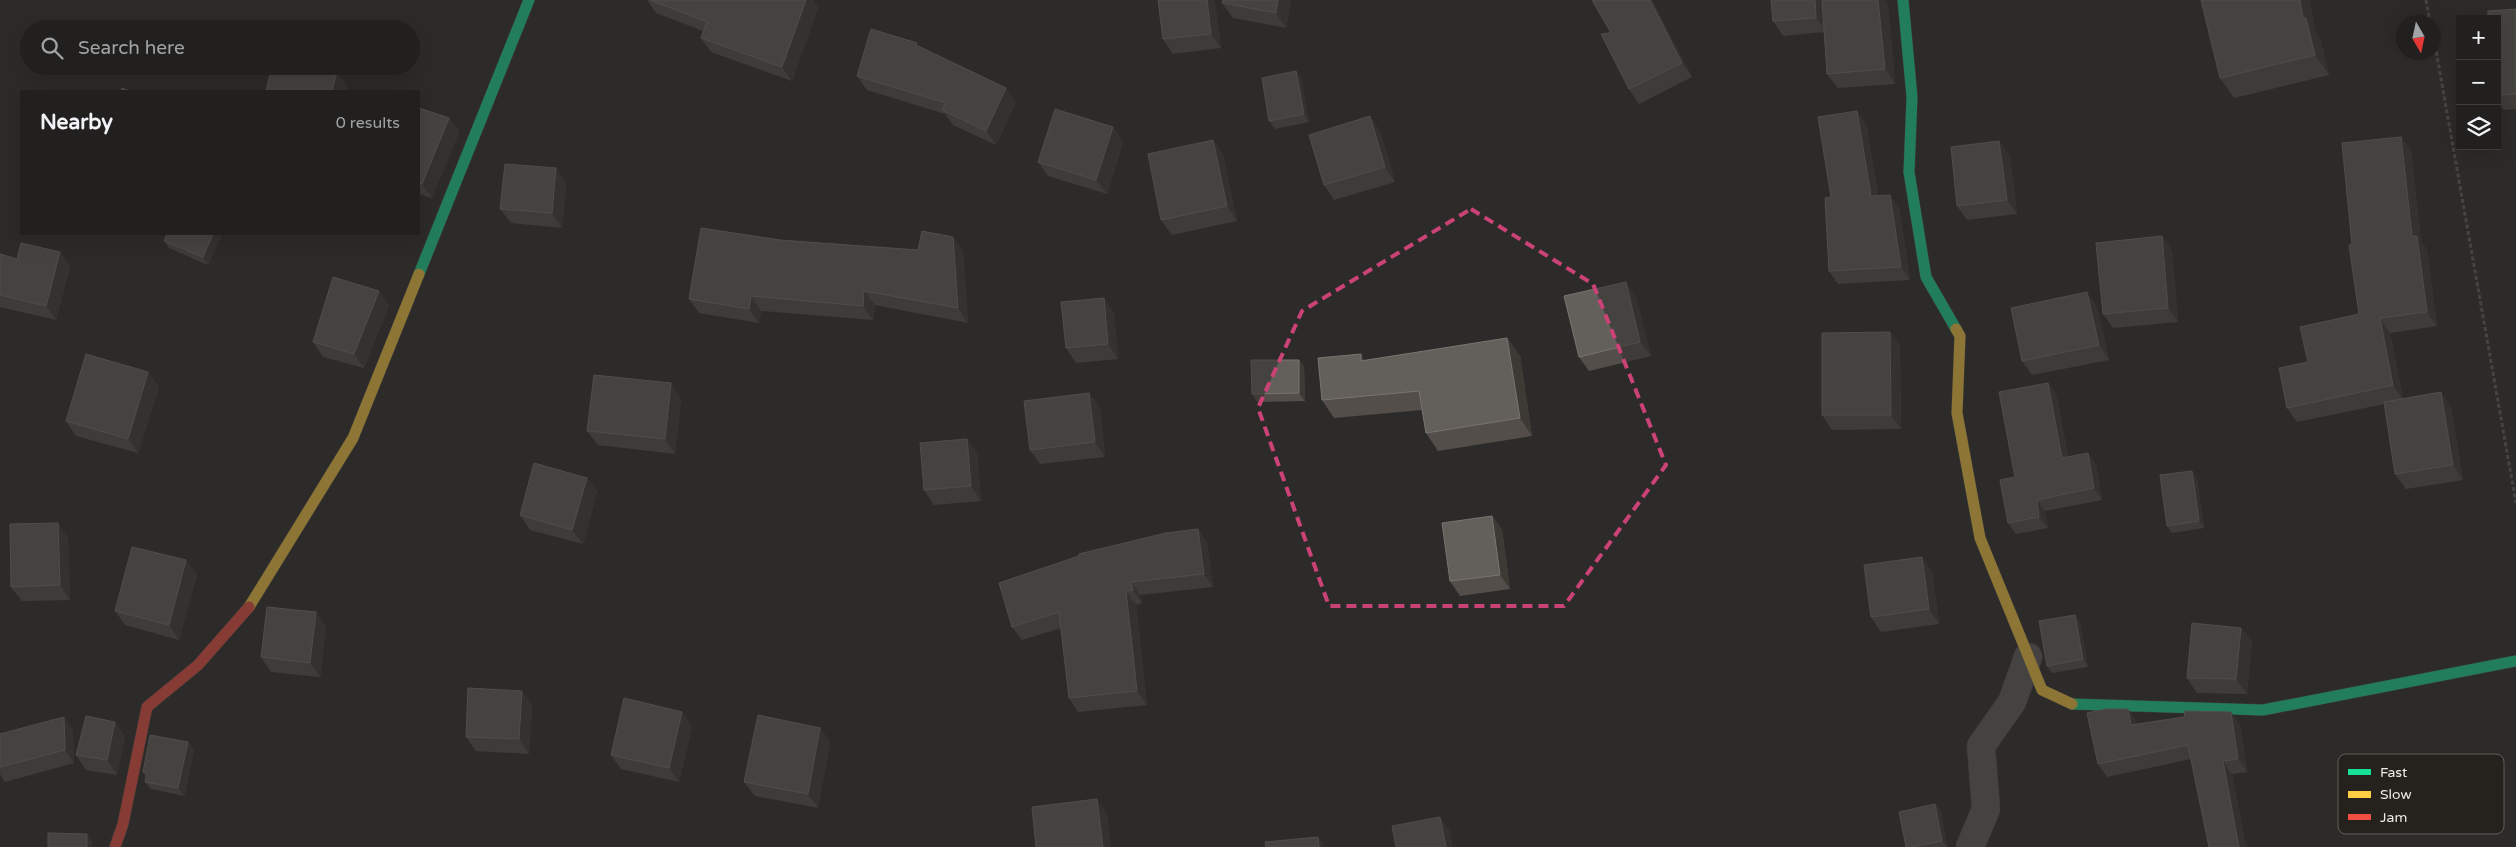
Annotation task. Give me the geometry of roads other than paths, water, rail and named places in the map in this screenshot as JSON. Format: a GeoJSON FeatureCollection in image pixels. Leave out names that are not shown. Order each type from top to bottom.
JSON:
{"type":"FeatureCollection","features":[{"type":"Feature","properties":{"kind":"street"},"geometry":{"type":"LineString","coordinates":[[115,847],[123,824],[147,706],[198,665],[243,616],[353,438],[529,0]]}},
{"type":"Feature","properties":{"kind":"street"},"geometry":{"type":"LineString","coordinates":[[1903,0],[1912,97],[1909,172],[1926,277],[1960,336],[1957,413],[1980,538],[2042,690],[2074,705],[2263,710],[2516,661]]}},
{"type":"Feature","properties":{"kind":"street"},"geometry":{"type":"LineString","coordinates":[[1970,847],[1986,809],[1981,746],[2012,702],[2028,657]]}}]}
